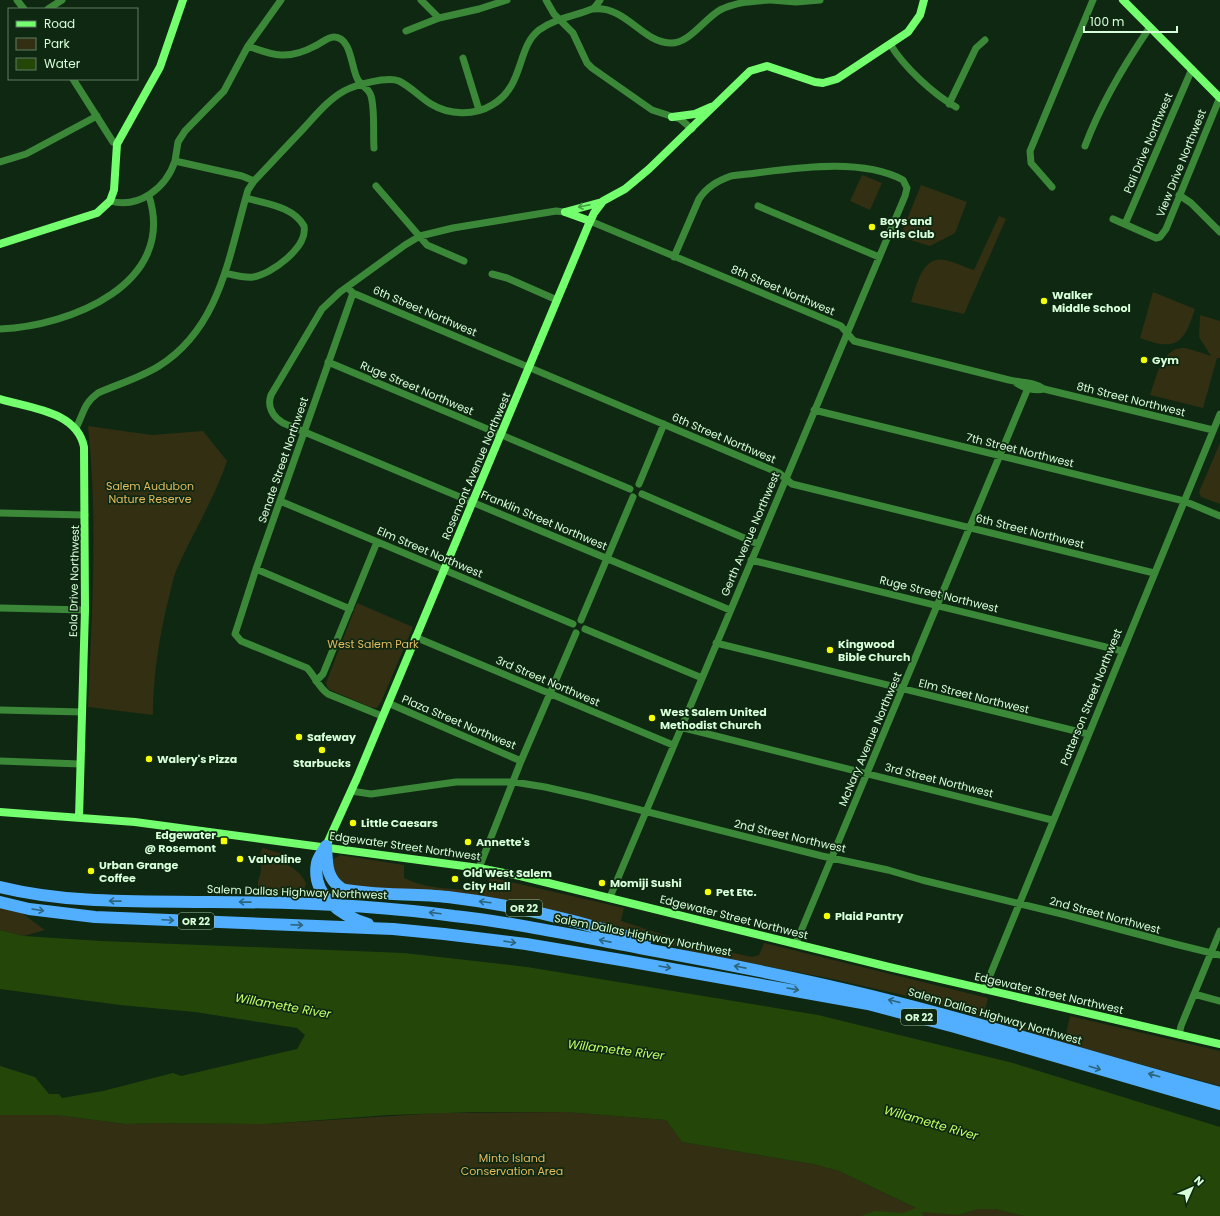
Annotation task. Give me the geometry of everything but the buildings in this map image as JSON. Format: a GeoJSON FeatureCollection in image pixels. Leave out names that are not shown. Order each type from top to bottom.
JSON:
{"type":"FeatureCollection","features":[{"type":"Feature","properties":{"kind":"highway","name":"OR 22"},"geometry":{"type":"LineString","coordinates":[[326,846],[317,862],[319,883],[326,899],[335,908],[351,918],[393,929]]}},
{"type":"Feature","properties":{"kind":"highway","name":"OR 22"},"geometry":{"type":"LineString","coordinates":[[326,846],[329,875],[334,883],[342,889],[446,896],[499,903],[595,926],[684,956]]}},
{"type":"Feature","properties":{"kind":"highway","name":"Salem Dallas Highway Northwest"},"geometry":{"type":"LineString","coordinates":[[0,887],[41,895],[99,900],[312,903],[363,906],[493,921],[684,956],[812,982],[910,1005],[1220,1093]]}},
{"type":"Feature","properties":{"kind":"highway","name":"Salem Dallas Highway Northwest"},"geometry":{"type":"LineString","coordinates":[[0,902],[42,911],[95,917],[393,929],[526,944],[833,996],[955,1027],[1220,1105]]}},
{"type":"Feature","properties":{"kind":"main road"},"geometry":{"type":"LineString","coordinates":[[0,244],[97,213],[110,201],[114,190],[117,144],[154,79],[184,0]]}},
{"type":"Feature","properties":{"kind":"main road","name":"Rosemont Avenue Northwest"},"geometry":{"type":"LineString","coordinates":[[326,846],[351,791],[590,222],[603,201],[634,182],[692,129],[744,76],[756,68],[773,67],[815,82],[830,82],[849,72],[913,26],[920,15],[924,0]]}},
{"type":"Feature","properties":{"kind":"main road"},"geometry":{"type":"LineString","coordinates":[[1123,0],[1220,97]]}},
{"type":"Feature","properties":{"kind":"main road"},"geometry":{"type":"LineString","coordinates":[[672,117],[695,114],[717,104]]}},
{"type":"Feature","properties":{"kind":"main road"},"geometry":{"type":"LineString","coordinates":[[565,212],[603,201]]}},
{"type":"Feature","properties":{"kind":"main road"},"geometry":{"type":"LineString","coordinates":[[565,212],[590,222]]}},
{"type":"Feature","properties":{"kind":"main road"},"geometry":{"type":"LineString","coordinates":[[0,400],[62,417],[76,428]]}},
{"type":"Feature","properties":{"kind":"main road","name":"Eola Drive Northwest"},"geometry":{"type":"LineString","coordinates":[[76,428],[84,447],[85,515],[85,610],[79,818]]}},
{"type":"Feature","properties":{"kind":"main road","name":"Edgewater Street Northwest"},"geometry":{"type":"LineString","coordinates":[[0,812],[135,822],[326,846],[479,868],[610,898],[984,990],[1220,1044]]}},
{"type":"Feature","properties":{"kind":"street"},"geometry":{"type":"LineString","coordinates":[[17,0],[23,8]]}},
{"type":"Feature","properties":{"kind":"street"},"geometry":{"type":"LineString","coordinates":[[50,8],[62,0]]}},
{"type":"Feature","properties":{"kind":"street"},"geometry":{"type":"LineString","coordinates":[[110,201],[119,204],[149,196],[167,179],[175,162],[178,142],[185,131],[224,91],[248,46],[281,0]]}},
{"type":"Feature","properties":{"kind":"street"},"geometry":{"type":"LineString","coordinates":[[422,0],[439,18]]}},
{"type":"Feature","properties":{"kind":"street"},"geometry":{"type":"LineString","coordinates":[[406,31],[439,18],[479,10],[507,0]]}},
{"type":"Feature","properties":{"kind":"street"},"geometry":{"type":"LineString","coordinates":[[546,0],[554,14],[573,33],[587,63],[592,68],[652,110],[685,122],[692,129]]}},
{"type":"Feature","properties":{"kind":"street"},"geometry":{"type":"LineString","coordinates":[[594,8],[600,0]]}},
{"type":"Feature","properties":{"kind":"street"},"geometry":{"type":"LineString","coordinates":[[76,428],[85,406],[94,396],[158,367],[184,346],[198,331],[213,306],[225,273],[248,190],[254,181],[325,105],[343,92],[362,84],[386,79],[398,81],[432,105],[442,110],[457,113],[479,110],[496,102],[509,90],[516,78],[531,41],[538,31],[559,20],[594,8],[605,9],[617,13],[654,38],[663,42],[672,43],[686,39],[701,23],[721,10],[745,2],[771,0],[796,2],[820,0]]}},
{"type":"Feature","properties":{"kind":"street"},"geometry":{"type":"LineString","coordinates":[[1052,187],[1033,166],[1030,155],[1031,148],[1094,0]]}},
{"type":"Feature","properties":{"kind":"street"},"geometry":{"type":"LineString","coordinates":[[1084,146],[1093,124],[1116,79],[1150,27]]}},
{"type":"Feature","properties":{"kind":"street"},"geometry":{"type":"LineString","coordinates":[[248,46],[280,56],[308,50],[330,38],[340,38],[348,47],[358,80],[368,88],[372,98],[374,148]]}},
{"type":"Feature","properties":{"kind":"street"},"geometry":{"type":"LineString","coordinates":[[890,44],[896,54],[940,98],[952,105],[976,48],[986,40]]}},
{"type":"Feature","properties":{"kind":"street"},"geometry":{"type":"LineString","coordinates":[[463,58],[479,110]]}},
{"type":"Feature","properties":{"kind":"street","name":"Pali Drive Northwest"},"geometry":{"type":"LineString","coordinates":[[1125,224],[1192,69]]}},
{"type":"Feature","properties":{"kind":"street"},"geometry":{"type":"LineString","coordinates":[[74,80],[113,142],[117,144]]}},
{"type":"Feature","properties":{"kind":"street","name":"View Drive Northwest"},"geometry":{"type":"LineString","coordinates":[[1125,224],[1156,238],[1160,237],[1166,229],[1220,97]]}},
{"type":"Feature","properties":{"kind":"street"},"geometry":{"type":"LineString","coordinates":[[0,162],[26,154],[97,116]]}},
{"type":"Feature","properties":{"kind":"street"},"geometry":{"type":"LineString","coordinates":[[175,162],[242,176],[254,181]]}},
{"type":"Feature","properties":{"kind":"street","name":"Gerth Avenue Northwest"},"geometry":{"type":"LineString","coordinates":[[610,898],[672,745],[702,678],[785,478],[880,257],[907,188],[903,180],[883,171],[831,166],[730,176],[720,180],[704,191],[699,199],[674,257]]}},
{"type":"Feature","properties":{"kind":"street"},"geometry":{"type":"LineString","coordinates":[[376,186],[427,245],[464,261]]}},
{"type":"Feature","properties":{"kind":"street"},"geometry":{"type":"LineString","coordinates":[[1179,195],[1191,203],[1220,232]]}},
{"type":"Feature","properties":{"kind":"street"},"geometry":{"type":"LineString","coordinates":[[0,329],[33,325],[61,318],[98,303],[125,284],[136,272],[148,253],[153,241],[155,226],[154,211],[149,196]]}},
{"type":"Feature","properties":{"kind":"street"},"geometry":{"type":"LineString","coordinates":[[225,273],[252,277],[270,271],[295,250],[303,238],[304,226],[295,214],[246,198]]}},
{"type":"Feature","properties":{"kind":"street"},"geometry":{"type":"LineString","coordinates":[[758,206],[880,257]]}},
{"type":"Feature","properties":{"kind":"street","name":"Franklin Street Northwest"},"geometry":{"type":"LineString","coordinates":[[565,212],[556,211],[453,228],[420,236],[388,256],[330,300],[315,318],[279,379],[270,400],[271,411],[278,420],[305,432],[730,610]]}},
{"type":"Feature","properties":{"kind":"street"},"geometry":{"type":"LineString","coordinates":[[1113,219],[1125,224]]}},
{"type":"Feature","properties":{"kind":"street","name":"8th Street Northwest"},"geometry":{"type":"LineString","coordinates":[[590,222],[841,326],[854,341],[1015,382],[1020,386],[1028,388],[1037,390],[1044,389],[1213,430]]}},
{"type":"Feature","properties":{"kind":"street"},"geometry":{"type":"LineString","coordinates":[[492,274],[507,278],[557,300]]}},
{"type":"Feature","properties":{"kind":"street","name":"6th Street Northwest"},"geometry":{"type":"LineString","coordinates":[[347,287],[353,292],[779,473],[792,484],[1154,573]]}},
{"type":"Feature","properties":{"kind":"street","name":"Senate Street Northwest"},"geometry":{"type":"LineString","coordinates":[[316,681],[312,673],[307,668],[241,641],[235,634],[256,569],[353,292]]}},
{"type":"Feature","properties":{"kind":"street","name":"Ruge Street Northwest"},"geometry":{"type":"LineString","coordinates":[[328,362],[630,489]]}},
{"type":"Feature","properties":{"kind":"street","name":"8th Street Northwest"},"geometry":{"type":"LineString","coordinates":[[1015,382],[1021,380],[1040,385],[1044,389]]}},
{"type":"Feature","properties":{"kind":"street","name":"McNary Avenue Northwest"},"geometry":{"type":"LineString","coordinates":[[796,944],[1028,388]]}},
{"type":"Feature","properties":{"kind":"street","name":"7th Street Northwest"},"geometry":{"type":"LineString","coordinates":[[814,410],[1184,501],[1220,516]]}},
{"type":"Feature","properties":{"kind":"street","name":"Patterson Street Northwest"},"geometry":{"type":"LineString","coordinates":[[984,990],[1052,820],[1220,414]]}},
{"type":"Feature","properties":{"kind":"street"},"geometry":{"type":"LineString","coordinates":[[639,484],[664,424]]}},
{"type":"Feature","properties":{"kind":"street"},"geometry":{"type":"LineString","coordinates":[[581,620],[633,497],[630,489],[635,484],[639,484]]}},
{"type":"Feature","properties":{"kind":"street"},"geometry":{"type":"LineString","coordinates":[[633,497],[637,498],[642,494],[643,489],[639,484]]}},
{"type":"Feature","properties":{"kind":"street"},"geometry":{"type":"LineString","coordinates":[[642,494],[758,544]]}},
{"type":"Feature","properties":{"kind":"street","name":"Elm Street Northwest"},"geometry":{"type":"LineString","coordinates":[[280,501],[573,624]]}},
{"type":"Feature","properties":{"kind":"street"},"geometry":{"type":"LineString","coordinates":[[0,513],[85,515]]}},
{"type":"Feature","properties":{"kind":"street"},"geometry":{"type":"LineString","coordinates":[[377,542],[323,674],[316,681],[328,694],[382,716]]}},
{"type":"Feature","properties":{"kind":"street","name":"Ruge Street Northwest"},"geometry":{"type":"LineString","coordinates":[[751,560],[1122,651]]}},
{"type":"Feature","properties":{"kind":"street"},"geometry":{"type":"LineString","coordinates":[[256,569],[350,609]]}},
{"type":"Feature","properties":{"kind":"street"},"geometry":{"type":"LineString","coordinates":[[0,608],[85,610]]}},
{"type":"Feature","properties":{"kind":"street"},"geometry":{"type":"LineString","coordinates":[[576,633],[572,627],[573,624],[577,620],[581,620]]}},
{"type":"Feature","properties":{"kind":"street"},"geometry":{"type":"LineString","coordinates":[[581,620],[584,622],[585,629]]}},
{"type":"Feature","properties":{"kind":"street"},"geometry":{"type":"LineString","coordinates":[[576,633],[580,633],[585,629]]}},
{"type":"Feature","properties":{"kind":"street"},"geometry":{"type":"LineString","coordinates":[[585,629],[702,678]]}},
{"type":"Feature","properties":{"kind":"street"},"geometry":{"type":"LineString","coordinates":[[479,868],[521,761],[576,633]]}},
{"type":"Feature","properties":{"kind":"street","name":"3rd Street Northwest"},"geometry":{"type":"LineString","coordinates":[[415,637],[672,745]]}},
{"type":"Feature","properties":{"kind":"street","name":"Elm Street Northwest"},"geometry":{"type":"LineString","coordinates":[[716,643],[902,690],[1088,734]]}},
{"type":"Feature","properties":{"kind":"street","name":"Plaza Street Northwest"},"geometry":{"type":"LineString","coordinates":[[388,703],[521,761]]}},
{"type":"Feature","properties":{"kind":"street"},"geometry":{"type":"LineString","coordinates":[[0,710],[82,712]]}},
{"type":"Feature","properties":{"kind":"street","name":"3rd Street Northwest"},"geometry":{"type":"LineString","coordinates":[[680,727],[1052,820]]}},
{"type":"Feature","properties":{"kind":"street"},"geometry":{"type":"LineString","coordinates":[[0,761],[80,764]]}},
{"type":"Feature","properties":{"kind":"street","name":"2nd Street Northwest"},"geometry":{"type":"LineString","coordinates":[[351,791],[371,794],[456,782],[514,782],[589,796],[645,812],[1019,903],[1211,953],[1220,954]]}},
{"type":"Feature","properties":{"kind":"street"},"geometry":{"type":"LineString","coordinates":[[1179,1035],[1220,931]]}},
{"type":"Feature","properties":{"kind":"street"},"geometry":{"type":"LineString","coordinates":[[1194,994],[1220,1001]]}},
{"type":"Feature","properties":{"kind":"green space"},"geometry":{"type":"Polygon","coordinates":[[[862,175],[882,183],[870,210],[850,201],[862,175]]]}},
{"type":"Feature","properties":{"kind":"green space"},"geometry":{"type":"Polygon","coordinates":[[[921,185],[967,202],[955,233],[930,246],[900,237],[921,185]]]}},
{"type":"Feature","properties":{"kind":"green space"},"geometry":{"type":"Polygon","coordinates":[[[999,216],[1006,219],[964,314],[911,302],[921,274],[925,267],[931,262],[945,260],[974,270],[999,216]]]}},
{"type":"Feature","properties":{"kind":"green space"},"geometry":{"type":"Polygon","coordinates":[[[1153,292],[1195,309],[1187,330],[1183,337],[1177,342],[1163,344],[1140,338],[1153,292]]]}},
{"type":"Feature","properties":{"kind":"green space"},"geometry":{"type":"Polygon","coordinates":[[[1200,315],[1220,321],[1220,358],[1217,358],[1203,408],[1150,395],[1161,365],[1165,358],[1176,349],[1191,349],[1211,356],[1199,337],[1200,315]]]}},
{"type":"Feature","properties":{"kind":"green space","name":"Salem Audubon Nature Reserve"},"geometry":{"type":"Polygon","coordinates":[[[88,426],[152,435],[203,431],[227,461],[216,489],[173,578],[159,643],[154,686],[153,715],[88,707],[93,566],[93,496],[88,426]]]}},
{"type":"Feature","properties":{"kind":"green space"},"geometry":{"type":"Polygon","coordinates":[[[1220,443],[1220,504],[1201,497],[1199,492],[1220,443]]]}},
{"type":"Feature","properties":{"kind":"green space","name":"West Salem Park"},"geometry":{"type":"Polygon","coordinates":[[[357,603],[413,627],[381,702],[377,708],[370,707],[328,689],[326,683],[357,603]]]}},
{"type":"Feature","properties":{"kind":"green space"},"geometry":{"type":"Polygon","coordinates":[[[263,848],[280,853],[283,856],[281,861],[296,870],[304,879],[306,883],[304,890],[297,894],[273,896],[263,895],[259,891],[258,883],[261,870],[260,855],[263,848]]]}},
{"type":"Feature","properties":{"kind":"green space"},"geometry":{"type":"Polygon","coordinates":[[[340,855],[404,865],[404,878],[423,885],[453,889],[483,890],[486,888],[490,877],[624,908],[621,921],[696,945],[752,957],[759,955],[764,943],[988,998],[984,1015],[1009,1024],[1065,1037],[1070,1016],[1220,1051],[1220,1086],[1103,1054],[907,996],[828,978],[697,953],[586,920],[345,886],[336,878],[332,860],[340,855]]]}},
{"type":"Feature","properties":{"kind":"green space"},"geometry":{"type":"Polygon","coordinates":[[[0,897],[45,930],[24,936],[0,930],[0,897]]]}},
{"type":"Feature","properties":{"kind":"green space","name":"Minto Island Conservation Area"},"geometry":{"type":"Polygon","coordinates":[[[567,1112],[666,1120],[682,1142],[813,1164],[839,1171],[916,1208],[959,1215],[978,1209],[995,1209],[1024,1216],[0,1216],[0,1115],[56,1115],[126,1124],[265,1124],[439,1113],[567,1112]]]}},
{"type":"Feature","properties":{"kind":"water","name":"Willamette River"},"geometry":{"type":"Polygon","coordinates":[[[0,930],[24,936],[101,941],[404,953],[527,967],[818,1015],[1013,1063],[1220,1127],[1220,1216],[1024,1216],[995,1209],[978,1209],[959,1215],[922,1212],[923,1216],[861,1216],[875,1211],[903,1213],[916,1208],[839,1171],[813,1164],[682,1142],[666,1120],[567,1112],[475,1112],[389,1115],[265,1124],[126,1124],[56,1115],[0,1115],[0,1066],[35,1077],[49,1094],[59,1094],[62,1098],[103,1091],[173,1073],[181,1076],[297,1049],[305,1035],[297,1028],[195,1012],[120,1005],[0,989],[0,930]]]}},
{"type":"Feature","properties":{"kind":"place","name":"Boys and Girls Club"},"geometry":{"type":"Point","coordinates":[872,227]}},
{"type":"Feature","properties":{"kind":"place","name":"Walker Middle School"},"geometry":{"type":"Point","coordinates":[1044,301]}},
{"type":"Feature","properties":{"kind":"place","name":"Gym"},"geometry":{"type":"Point","coordinates":[1144,360]}},
{"type":"Feature","properties":{"kind":"place","name":"Kingwood Bible Church"},"geometry":{"type":"Point","coordinates":[830,650]}},
{"type":"Feature","properties":{"kind":"place","name":"West Salem United Methodist Church"},"geometry":{"type":"Point","coordinates":[652,718]}},
{"type":"Feature","properties":{"kind":"place","name":"Safeway"},"geometry":{"type":"Point","coordinates":[299,737]}},
{"type":"Feature","properties":{"kind":"place","name":"Starbucks"},"geometry":{"type":"Point","coordinates":[322,750]}},
{"type":"Feature","properties":{"kind":"place","name":"Walery's Pizza"},"geometry":{"type":"Point","coordinates":[149,759]}},
{"type":"Feature","properties":{"kind":"place","name":"Little Caesars"},"geometry":{"type":"Point","coordinates":[353,823]}},
{"type":"Feature","properties":{"kind":"place","name":"Edgewater @ Rosemont"},"geometry":{"type":"Point","coordinates":[224,841]}},
{"type":"Feature","properties":{"kind":"place","name":"Annette's"},"geometry":{"type":"Point","coordinates":[468,842]}},
{"type":"Feature","properties":{"kind":"place","name":"Valvoline"},"geometry":{"type":"Point","coordinates":[240,859]}},
{"type":"Feature","properties":{"kind":"place","name":"Urban Grange Coffee"},"geometry":{"type":"Point","coordinates":[91,871]}},
{"type":"Feature","properties":{"kind":"place","name":"Old West Salem City Hall"},"geometry":{"type":"Point","coordinates":[455,879]}},
{"type":"Feature","properties":{"kind":"place","name":"Momiji Sushi"},"geometry":{"type":"Point","coordinates":[602,883]}},
{"type":"Feature","properties":{"kind":"place","name":"Pet Etc."},"geometry":{"type":"Point","coordinates":[708,892]}},
{"type":"Feature","properties":{"kind":"place","name":"Plaid Pantry"},"geometry":{"type":"Point","coordinates":[827,916]}}]}
